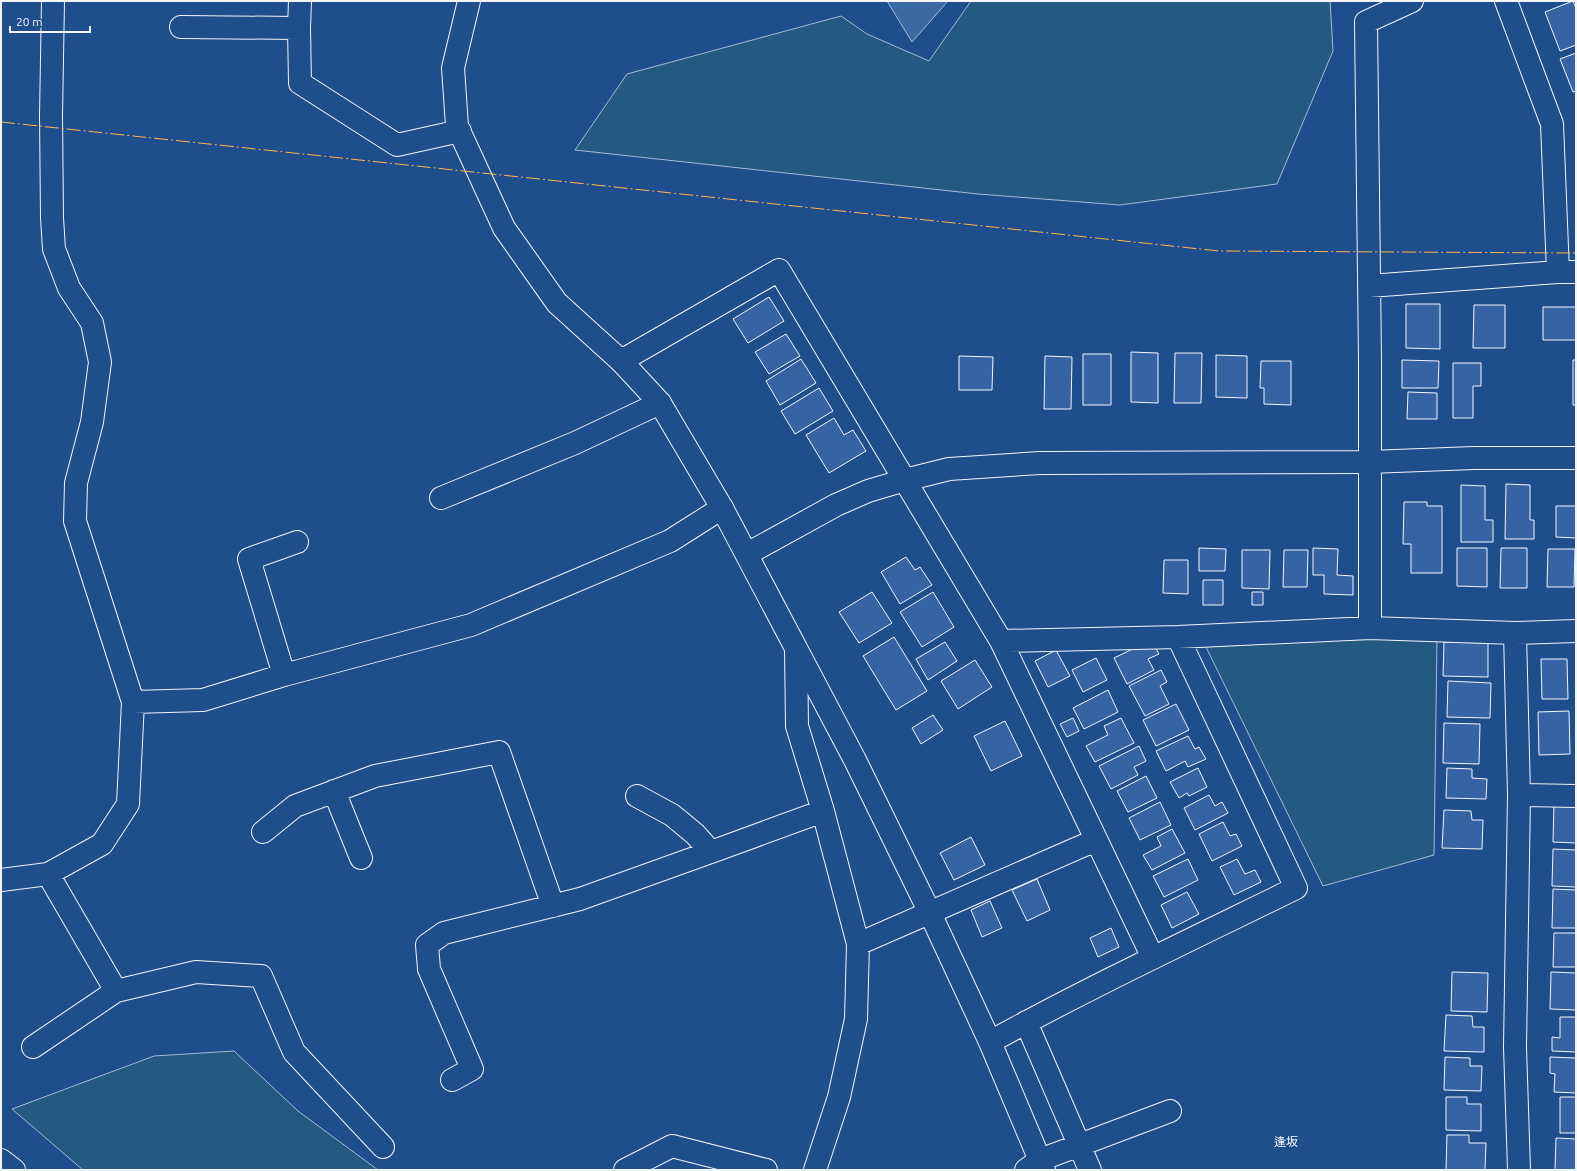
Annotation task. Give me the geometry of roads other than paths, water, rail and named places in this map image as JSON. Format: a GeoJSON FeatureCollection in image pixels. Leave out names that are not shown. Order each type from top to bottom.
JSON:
{"type":"FeatureCollection","features":[{"type":"Feature","properties":{"kind":"street"},"geometry":{"type":"LineString","coordinates":[[1,880],[48,874],[102,844],[128,804],[133,702],[75,521],[76,483],[92,422],[100,362],[92,323],[69,288],[54,249],[52,218],[51,115],[53,1]]}},
{"type":"Feature","properties":{"kind":"street"},"geometry":{"type":"LineString","coordinates":[[300,1],[300,83],[397,145],[460,131]]}},
{"type":"Feature","properties":{"kind":"street"},"geometry":{"type":"LineString","coordinates":[[469,1],[453,68],[457,126],[504,228],[557,303],[620,361],[660,403],[722,508],[855,760],[930,913],[990,1042],[1037,1167],[1080,1145],[1170,1111]]}},
{"type":"Feature","properties":{"kind":"street"},"geometry":{"type":"LineString","coordinates":[[1370,628],[1369,286],[1366,22],[1412,1]]}},
{"type":"Feature","properties":{"kind":"street"},"geometry":{"type":"LineString","coordinates":[[1369,286],[1567,272],[1552,124],[1506,1]]}},
{"type":"Feature","properties":{"kind":"street"},"geometry":{"type":"LineString","coordinates":[[181,27],[299,28]]}},
{"type":"Feature","properties":{"kind":"street"},"geometry":{"type":"LineString","coordinates":[[620,361],[779,270],[1001,641],[1152,958]]}},
{"type":"Feature","properties":{"kind":"street"},"geometry":{"type":"LineString","coordinates":[[441,498],[575,443],[660,403]]}},
{"type":"Feature","properties":{"kind":"street"},"geometry":{"type":"LineString","coordinates":[[747,554],[836,505],[868,492],[905,480],[949,470],[1040,463],[1369,462],[1474,458],[1576,458]]}},
{"type":"Feature","properties":{"kind":"street"},"geometry":{"type":"LineString","coordinates":[[133,702],[203,700],[284,675],[471,625],[670,541],[722,508]]}},
{"type":"Feature","properties":{"kind":"street"},"geometry":{"type":"LineString","coordinates":[[284,675],[249,559],[297,542]]}},
{"type":"Feature","properties":{"kind":"street"},"geometry":{"type":"LineString","coordinates":[[1001,641],[1178,637],[1370,628],[1516,633],[1576,631]]}},
{"type":"Feature","properties":{"kind":"street"},"geometry":{"type":"LineString","coordinates":[[1516,633],[1519,795],[1515,1047],[1519,1170]]}},
{"type":"Feature","properties":{"kind":"street"},"geometry":{"type":"LineString","coordinates":[[990,1042],[1152,958],[1296,888],[1178,637]]}},
{"type":"Feature","properties":{"kind":"street"},"geometry":{"type":"LineString","coordinates":[[796,649],[797,726],[823,811],[858,944],[856,1019],[839,1098],[815,1170]]}},
{"type":"Feature","properties":{"kind":"street"},"geometry":{"type":"LineString","coordinates":[[263,832],[296,806],[375,776],[499,752],[553,906]]}},
{"type":"Feature","properties":{"kind":"street"},"geometry":{"type":"LineString","coordinates":[[334,791],[361,858]]}},
{"type":"Feature","properties":{"kind":"street"},"geometry":{"type":"LineString","coordinates":[[1519,795],[1576,796]]}},
{"type":"Feature","properties":{"kind":"street"},"geometry":{"type":"LineString","coordinates":[[637,796],[672,815],[695,834],[711,852]]}},
{"type":"Feature","properties":{"kind":"street"},"geometry":{"type":"LineString","coordinates":[[452,1080],[472,1069],[429,969],[427,945],[444,933],[580,899],[823,811]]}},
{"type":"Feature","properties":{"kind":"street"},"geometry":{"type":"LineString","coordinates":[[858,944],[1096,840]]}},
{"type":"Feature","properties":{"kind":"street"},"geometry":{"type":"LineString","coordinates":[[48,874],[116,991]]}},
{"type":"Feature","properties":{"kind":"street"},"geometry":{"type":"LineString","coordinates":[[33,1047],[116,991],[196,972],[261,976],[294,1052],[383,1146]]}},
{"type":"Feature","properties":{"kind":"street"},"geometry":{"type":"LineString","coordinates":[[1026,1022],[1090,1170]]}},
{"type":"Feature","properties":{"kind":"street"},"geometry":{"type":"LineString","coordinates":[[625,1170],[672,1146],[757,1168]]}},
{"type":"Feature","properties":{"kind":"street"},"geometry":{"type":"LineString","coordinates":[[1,1160],[14,1170]]}},
{"type":"Feature","properties":{"kind":"district","name":"逢坂"},"geometry":{"type":"Point","coordinates":[1286,1141]}}]}
